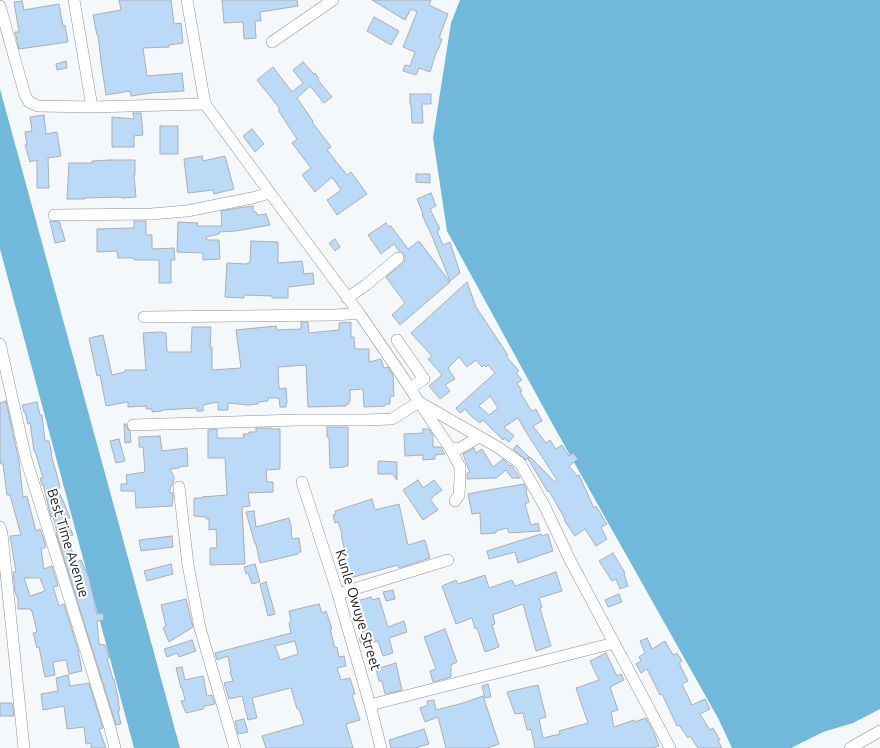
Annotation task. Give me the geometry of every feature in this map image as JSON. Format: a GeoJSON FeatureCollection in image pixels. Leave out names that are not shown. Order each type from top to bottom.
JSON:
{"type":"FeatureCollection","features":[{"type":"Feature","properties":{"kind":"street"},"geometry":{"type":"LineString","coordinates":[[74,0],[92,107]]}},
{"type":"Feature","properties":{"kind":"street"},"geometry":{"type":"LineString","coordinates":[[187,0],[205,104],[359,313],[450,448],[460,467],[458,495],[455,501]]}},
{"type":"Feature","properties":{"kind":"street"},"geometry":{"type":"LineString","coordinates":[[272,42],[333,0]]}},
{"type":"Feature","properties":{"kind":"street"},"geometry":{"type":"LineString","coordinates":[[0,6],[25,95],[29,102],[38,106],[92,107],[205,104]]}},
{"type":"Feature","properties":{"kind":"street"},"geometry":{"type":"LineString","coordinates":[[54,215],[151,214],[188,211],[270,193]]}},
{"type":"Feature","properties":{"kind":"street"},"geometry":{"type":"LineString","coordinates":[[347,298],[366,285],[398,258]]}},
{"type":"Feature","properties":{"kind":"street"},"geometry":{"type":"LineString","coordinates":[[144,317],[336,315],[359,313]]}},
{"type":"Feature","properties":{"kind":"street"},"geometry":{"type":"LineString","coordinates":[[397,340],[424,379],[410,388]]}},
{"type":"Feature","properties":{"kind":"street","name":"Best Time Avenue"},"geometry":{"type":"LineString","coordinates":[[0,344],[26,459],[115,748]]}},
{"type":"Feature","properties":{"kind":"street"},"geometry":{"type":"LineString","coordinates":[[132,425],[392,419],[419,402]]}},
{"type":"Feature","properties":{"kind":"street"},"geometry":{"type":"LineString","coordinates":[[419,402],[499,448],[520,463],[670,748]]}},
{"type":"Feature","properties":{"kind":"street"},"geometry":{"type":"LineString","coordinates":[[450,448],[458,449],[479,437]]}},
{"type":"Feature","properties":{"kind":"street","name":"Kunle Owuye Street"},"geometry":{"type":"LineString","coordinates":[[302,482],[338,594],[381,748]]}},
{"type":"Feature","properties":{"kind":"street"},"geometry":{"type":"LineString","coordinates":[[179,487],[188,565],[200,628],[235,748]]}},
{"type":"Feature","properties":{"kind":"street"},"geometry":{"type":"LineString","coordinates":[[0,527],[3,542],[24,748]]}},
{"type":"Feature","properties":{"kind":"street"},"geometry":{"type":"LineString","coordinates":[[338,594],[448,560]]}},
{"type":"Feature","properties":{"kind":"street"},"geometry":{"type":"LineString","coordinates":[[370,705],[614,643]]}},
{"type":"Feature","properties":{"kind":"street"},"geometry":{"type":"LineString","coordinates":[[850,748],[880,731]]}},
{"type":"Feature","properties":{"kind":"water"},"geometry":{"type":"Polygon","coordinates":[[[460,0],[880,0],[880,709],[853,723],[823,732],[791,748],[732,748],[718,718],[553,425],[447,231],[433,138],[451,23],[460,0]]]}},
{"type":"Feature","properties":{"kind":"water"},"geometry":{"type":"Polygon","coordinates":[[[0,89],[180,748],[134,748],[0,249],[0,89]]]}},
{"type":"Feature","properties":{"kind":"building"},"geometry":{"type":"Polygon","coordinates":[[[119,0],[171,0],[174,24],[181,23],[183,43],[169,45],[169,47],[143,48],[147,76],[182,73],[184,91],[131,96],[130,91],[106,95],[98,35],[93,15],[121,10],[119,0]]]}},
{"type":"Feature","properties":{"kind":"building"},"geometry":{"type":"Polygon","coordinates":[[[222,0],[297,0],[298,6],[260,12],[261,21],[255,21],[256,38],[244,39],[243,22],[224,23],[222,0]]]}},
{"type":"Feature","properties":{"kind":"building"},"geometry":{"type":"Polygon","coordinates":[[[372,0],[431,0],[429,5],[448,14],[439,38],[442,39],[430,72],[419,68],[416,75],[403,71],[405,65],[410,66],[415,52],[403,47],[417,12],[411,9],[405,20],[372,0]]]}},
{"type":"Feature","properties":{"kind":"building"},"geometry":{"type":"Polygon","coordinates":[[[22,1],[24,10],[59,4],[68,42],[19,49],[15,32],[19,32],[14,2],[22,1]]]}},
{"type":"Feature","properties":{"kind":"building"},"geometry":{"type":"Polygon","coordinates":[[[374,17],[399,31],[391,45],[367,31],[374,17]]]}},
{"type":"Feature","properties":{"kind":"building"},"geometry":{"type":"Polygon","coordinates":[[[66,61],[67,68],[57,70],[56,64],[66,61]]]}},
{"type":"Feature","properties":{"kind":"building"},"geometry":{"type":"Polygon","coordinates":[[[303,62],[314,74],[315,73],[319,79],[318,80],[332,97],[324,103],[310,86],[297,98],[313,121],[312,122],[331,147],[327,150],[347,175],[351,172],[367,194],[337,215],[327,200],[341,190],[332,177],[315,192],[302,175],[311,168],[292,143],[297,139],[278,110],[280,109],[257,80],[273,67],[292,92],[303,83],[293,70],[303,62]]]}},
{"type":"Feature","properties":{"kind":"building"},"geometry":{"type":"Polygon","coordinates":[[[410,94],[431,94],[431,104],[422,104],[423,123],[412,123],[410,94]]]}},
{"type":"Feature","properties":{"kind":"building"},"geometry":{"type":"Polygon","coordinates":[[[133,113],[141,113],[143,135],[134,136],[134,147],[112,147],[112,117],[134,119],[133,113]]]}},
{"type":"Feature","properties":{"kind":"building"},"geometry":{"type":"Polygon","coordinates":[[[44,115],[46,134],[57,132],[61,156],[48,158],[49,188],[37,188],[37,160],[30,162],[25,145],[27,145],[25,132],[32,131],[30,117],[44,115]]]}},
{"type":"Feature","properties":{"kind":"building"},"geometry":{"type":"Polygon","coordinates":[[[160,126],[178,126],[178,154],[160,154],[160,126]]]}},
{"type":"Feature","properties":{"kind":"building"},"geometry":{"type":"Polygon","coordinates":[[[252,129],[264,144],[255,152],[243,136],[252,129]]]}},
{"type":"Feature","properties":{"kind":"building"},"geometry":{"type":"Polygon","coordinates":[[[202,156],[203,161],[225,156],[234,189],[214,194],[213,190],[188,193],[184,159],[202,156]]]}},
{"type":"Feature","properties":{"kind":"building"},"geometry":{"type":"Polygon","coordinates":[[[135,160],[134,175],[136,197],[67,199],[69,163],[92,163],[92,161],[135,160]]]}},
{"type":"Feature","properties":{"kind":"building"},"geometry":{"type":"Polygon","coordinates":[[[416,174],[430,174],[430,183],[416,182],[416,174]]]}},
{"type":"Feature","properties":{"kind":"building"},"geometry":{"type":"Polygon","coordinates":[[[431,193],[436,206],[430,209],[440,229],[437,231],[443,245],[450,242],[460,273],[450,281],[422,215],[423,214],[417,199],[431,193]]]}},
{"type":"Feature","properties":{"kind":"building"},"geometry":{"type":"Polygon","coordinates":[[[253,206],[253,211],[256,212],[257,215],[266,214],[270,225],[236,231],[219,232],[219,234],[206,237],[207,240],[219,240],[220,259],[203,260],[203,253],[177,252],[178,222],[198,223],[197,226],[222,226],[221,211],[253,206]]]}},
{"type":"Feature","properties":{"kind":"building"},"geometry":{"type":"Polygon","coordinates":[[[50,221],[60,222],[65,241],[55,243],[50,221]]]}},
{"type":"Feature","properties":{"kind":"building"},"geometry":{"type":"Polygon","coordinates":[[[134,221],[146,221],[146,235],[152,235],[152,249],[174,248],[175,260],[171,260],[171,283],[159,283],[159,260],[134,260],[134,258],[118,258],[117,251],[97,252],[97,229],[134,228],[134,221]]]}},
{"type":"Feature","properties":{"kind":"building"},"geometry":{"type":"Polygon","coordinates":[[[386,223],[389,227],[391,226],[408,249],[419,241],[450,282],[400,325],[392,315],[405,303],[386,277],[403,263],[405,256],[394,244],[381,254],[368,235],[386,223]]]}},
{"type":"Feature","properties":{"kind":"building"},"geometry":{"type":"Polygon","coordinates":[[[335,239],[340,247],[335,251],[329,243],[335,239]]]}},
{"type":"Feature","properties":{"kind":"building"},"geometry":{"type":"Polygon","coordinates":[[[251,241],[278,242],[278,263],[302,261],[304,274],[313,273],[314,284],[288,287],[288,298],[244,295],[244,298],[225,297],[227,263],[250,263],[251,241]]]}},
{"type":"Feature","properties":{"kind":"building"},"geometry":{"type":"Polygon","coordinates":[[[467,282],[476,307],[508,355],[506,356],[519,371],[516,373],[522,380],[517,383],[522,391],[520,392],[532,411],[536,409],[542,421],[533,426],[546,443],[550,440],[556,449],[562,445],[569,456],[573,453],[578,459],[569,466],[577,476],[579,475],[594,508],[596,506],[607,524],[601,527],[607,539],[596,546],[585,529],[575,536],[564,520],[565,519],[549,491],[548,492],[528,459],[530,457],[555,482],[557,480],[518,418],[504,427],[514,436],[509,442],[504,438],[503,440],[483,420],[480,423],[465,409],[460,413],[456,408],[495,373],[488,365],[486,367],[484,365],[482,367],[476,360],[467,367],[459,357],[448,368],[455,379],[445,385],[450,391],[440,399],[429,386],[442,375],[428,359],[432,356],[411,333],[467,282]],[[490,396],[479,406],[489,415],[498,408],[490,396]]]}},
{"type":"Feature","properties":{"kind":"building"},"geometry":{"type":"Polygon","coordinates":[[[301,322],[308,322],[309,333],[339,330],[339,323],[351,322],[351,337],[354,337],[355,349],[369,349],[369,362],[381,359],[384,368],[388,367],[393,375],[394,396],[390,397],[390,404],[385,404],[385,406],[364,407],[363,389],[350,390],[350,401],[349,404],[346,404],[346,406],[308,407],[306,365],[278,367],[279,389],[286,388],[286,407],[280,407],[279,398],[268,398],[268,401],[248,405],[228,403],[228,410],[218,410],[218,402],[203,405],[203,411],[197,411],[197,408],[152,412],[152,409],[146,409],[146,406],[128,407],[128,402],[106,406],[100,375],[97,376],[89,338],[103,335],[112,375],[125,372],[125,370],[146,370],[143,333],[166,333],[167,352],[191,352],[192,327],[211,327],[210,347],[212,347],[212,370],[241,368],[236,330],[276,326],[277,330],[301,329],[301,322]]]}},
{"type":"Feature","properties":{"kind":"building"},"geometry":{"type":"Polygon","coordinates":[[[6,401],[19,461],[23,497],[27,496],[36,531],[40,529],[46,547],[41,549],[44,569],[52,566],[58,586],[53,587],[59,606],[64,604],[78,649],[82,671],[69,674],[66,660],[53,662],[55,675],[45,677],[39,647],[37,648],[33,633],[37,632],[32,611],[31,609],[18,609],[18,599],[15,592],[13,572],[16,572],[10,536],[21,535],[10,495],[7,495],[3,464],[1,464],[0,458],[0,403],[6,401]],[[24,578],[30,596],[45,591],[40,578],[24,578]]]}},
{"type":"Feature","properties":{"kind":"building"},"geometry":{"type":"Polygon","coordinates":[[[37,402],[40,415],[42,415],[45,441],[49,441],[58,479],[60,488],[57,488],[70,518],[66,519],[73,535],[67,537],[76,562],[81,560],[89,578],[97,614],[103,613],[104,620],[97,621],[99,644],[105,645],[107,650],[109,658],[107,659],[114,679],[119,703],[120,710],[118,711],[121,724],[116,725],[56,533],[53,516],[51,517],[43,484],[42,485],[40,478],[43,478],[34,451],[30,423],[28,424],[22,405],[37,402]]]}},
{"type":"Feature","properties":{"kind":"building"},"geometry":{"type":"Polygon","coordinates":[[[124,424],[126,424],[130,431],[131,442],[125,443],[124,424]]]}},
{"type":"Feature","properties":{"kind":"building"},"geometry":{"type":"Polygon","coordinates":[[[327,427],[348,427],[348,466],[330,468],[329,437],[327,437],[327,427]]]}},
{"type":"Feature","properties":{"kind":"building"},"geometry":{"type":"Polygon","coordinates":[[[256,428],[280,429],[280,469],[266,470],[267,482],[273,482],[273,492],[248,493],[250,506],[242,507],[245,564],[210,565],[210,548],[217,548],[216,529],[209,530],[209,519],[206,519],[206,517],[194,516],[194,498],[227,495],[225,458],[208,458],[208,430],[217,429],[217,438],[244,438],[243,434],[256,432],[256,428]]]}},
{"type":"Feature","properties":{"kind":"building"},"geometry":{"type":"Polygon","coordinates":[[[423,429],[429,429],[433,435],[433,447],[441,447],[445,454],[435,455],[435,459],[423,460],[423,455],[405,456],[404,434],[423,433],[423,429]]]}},
{"type":"Feature","properties":{"kind":"building"},"geometry":{"type":"Polygon","coordinates":[[[160,436],[162,451],[187,448],[188,466],[170,469],[174,477],[169,492],[173,493],[172,506],[136,508],[135,491],[121,491],[121,484],[127,484],[126,475],[145,472],[143,447],[139,447],[139,437],[160,436]]]}},
{"type":"Feature","properties":{"kind":"building"},"geometry":{"type":"Polygon","coordinates":[[[119,439],[125,461],[116,463],[110,441],[119,439]]]}},
{"type":"Feature","properties":{"kind":"building"},"geometry":{"type":"Polygon","coordinates":[[[517,445],[529,457],[526,460],[513,449],[517,445]]]}},
{"type":"Feature","properties":{"kind":"building"},"geometry":{"type":"Polygon","coordinates":[[[474,448],[476,453],[482,449],[493,467],[503,459],[510,466],[512,466],[520,478],[512,478],[506,470],[496,478],[467,479],[467,473],[470,473],[463,454],[474,448]]]}},
{"type":"Feature","properties":{"kind":"building"},"geometry":{"type":"Polygon","coordinates":[[[379,461],[397,462],[397,480],[392,473],[378,474],[379,461]]]}},
{"type":"Feature","properties":{"kind":"building"},"geometry":{"type":"Polygon","coordinates":[[[418,480],[423,488],[434,480],[442,490],[430,499],[438,510],[423,520],[403,490],[418,480]]]}},
{"type":"Feature","properties":{"kind":"building"},"geometry":{"type":"Polygon","coordinates":[[[524,484],[527,490],[529,502],[525,504],[531,525],[538,523],[540,531],[509,533],[507,528],[496,531],[496,533],[481,534],[480,513],[472,514],[468,494],[524,484]]]}},
{"type":"Feature","properties":{"kind":"building"},"geometry":{"type":"Polygon","coordinates":[[[372,499],[375,510],[399,504],[408,545],[425,540],[430,558],[399,568],[398,565],[350,578],[342,534],[338,522],[335,523],[333,515],[336,514],[335,511],[372,499]]]}},
{"type":"Feature","properties":{"kind":"building"},"geometry":{"type":"Polygon","coordinates":[[[254,511],[256,527],[289,518],[292,539],[299,538],[301,552],[260,563],[246,512],[254,511]]]}},
{"type":"Feature","properties":{"kind":"building"},"geometry":{"type":"Polygon","coordinates":[[[541,534],[542,536],[548,534],[553,551],[518,563],[515,552],[489,559],[487,551],[541,534]]]}},
{"type":"Feature","properties":{"kind":"building"},"geometry":{"type":"Polygon","coordinates":[[[172,536],[173,547],[141,551],[139,540],[172,536]]]}},
{"type":"Feature","properties":{"kind":"building"},"geometry":{"type":"Polygon","coordinates":[[[613,553],[625,573],[628,586],[620,589],[616,579],[612,581],[599,561],[613,553]]]}},
{"type":"Feature","properties":{"kind":"building"},"geometry":{"type":"Polygon","coordinates":[[[171,564],[173,574],[147,581],[144,571],[171,564]]]}},
{"type":"Feature","properties":{"kind":"building"},"geometry":{"type":"Polygon","coordinates":[[[255,564],[260,582],[252,584],[244,567],[255,564]]]}},
{"type":"Feature","properties":{"kind":"building"},"geometry":{"type":"Polygon","coordinates":[[[556,572],[562,591],[539,598],[542,607],[540,608],[551,646],[536,651],[523,604],[493,615],[495,624],[492,625],[499,647],[485,652],[472,618],[456,624],[442,586],[456,580],[458,584],[485,575],[489,588],[512,580],[515,586],[556,572]]]}},
{"type":"Feature","properties":{"kind":"building"},"geometry":{"type":"Polygon","coordinates":[[[266,582],[275,614],[268,616],[260,584],[266,582]]]}},
{"type":"Feature","properties":{"kind":"building"},"geometry":{"type":"Polygon","coordinates":[[[393,590],[395,599],[386,601],[383,592],[393,590]]]}},
{"type":"Feature","properties":{"kind":"building"},"geometry":{"type":"Polygon","coordinates":[[[619,594],[622,602],[608,607],[605,600],[619,594]]]}},
{"type":"Feature","properties":{"kind":"building"},"geometry":{"type":"Polygon","coordinates":[[[371,597],[372,600],[379,598],[388,627],[404,621],[407,632],[389,638],[393,653],[383,656],[378,641],[373,642],[373,640],[361,644],[359,638],[364,636],[354,602],[371,597]]]}},
{"type":"Feature","properties":{"kind":"building"},"geometry":{"type":"Polygon","coordinates":[[[186,599],[193,627],[169,642],[163,628],[166,626],[161,605],[186,599]]]}},
{"type":"Feature","properties":{"kind":"building"},"geometry":{"type":"Polygon","coordinates":[[[319,604],[322,613],[326,611],[332,629],[330,629],[335,648],[337,647],[339,657],[344,656],[346,666],[337,668],[341,680],[350,678],[355,694],[352,695],[360,720],[346,724],[353,748],[266,748],[262,736],[304,724],[299,709],[297,709],[291,688],[252,698],[257,718],[248,720],[242,696],[229,699],[224,683],[233,681],[228,656],[217,660],[215,653],[291,633],[289,611],[319,604]],[[295,641],[275,646],[280,660],[298,654],[295,641]]]}},
{"type":"Feature","properties":{"kind":"building"},"geometry":{"type":"Polygon","coordinates":[[[445,629],[457,662],[451,665],[451,677],[433,682],[430,671],[436,669],[424,637],[445,629]]]}},
{"type":"Feature","properties":{"kind":"building"},"geometry":{"type":"Polygon","coordinates":[[[647,638],[652,649],[665,641],[673,655],[677,653],[682,661],[679,663],[688,681],[682,684],[692,705],[705,699],[710,709],[700,714],[710,730],[713,728],[720,740],[718,741],[722,748],[698,748],[690,736],[688,738],[679,725],[677,726],[662,694],[660,695],[647,669],[641,673],[636,664],[641,661],[639,657],[645,653],[640,641],[647,638]]]}},
{"type":"Feature","properties":{"kind":"building"},"geometry":{"type":"Polygon","coordinates":[[[192,640],[196,651],[179,657],[177,653],[167,657],[164,649],[192,640]]]}},
{"type":"Feature","properties":{"kind":"building"},"geometry":{"type":"Polygon","coordinates":[[[606,653],[617,676],[621,674],[624,680],[610,687],[618,710],[611,712],[614,727],[634,720],[634,722],[646,718],[659,746],[653,748],[535,748],[531,729],[527,730],[523,713],[515,714],[507,692],[538,685],[546,717],[539,719],[543,738],[560,734],[559,731],[588,723],[576,688],[599,680],[590,661],[606,653]]]}},
{"type":"Feature","properties":{"kind":"building"},"geometry":{"type":"Polygon","coordinates":[[[396,663],[402,690],[385,694],[382,681],[379,681],[376,669],[396,663]]]}},
{"type":"Feature","properties":{"kind":"building"},"geometry":{"type":"Polygon","coordinates":[[[182,667],[185,680],[203,676],[207,696],[212,695],[215,704],[205,706],[203,709],[186,713],[181,701],[185,700],[176,668],[182,667]]]}},
{"type":"Feature","properties":{"kind":"building"},"geometry":{"type":"Polygon","coordinates":[[[68,675],[70,686],[89,683],[103,728],[99,729],[106,748],[91,748],[91,743],[86,744],[84,727],[67,729],[64,706],[43,710],[41,694],[58,691],[56,678],[68,675]]]}},
{"type":"Feature","properties":{"kind":"building"},"geometry":{"type":"Polygon","coordinates":[[[488,684],[491,697],[485,698],[482,686],[488,684]]]}},
{"type":"Feature","properties":{"kind":"building"},"geometry":{"type":"Polygon","coordinates":[[[483,696],[499,744],[487,748],[446,748],[438,717],[425,722],[420,708],[428,705],[427,701],[434,700],[436,710],[483,696]]]}},
{"type":"Feature","properties":{"kind":"building"},"geometry":{"type":"Polygon","coordinates":[[[0,703],[12,703],[14,716],[0,716],[0,703]]]}},
{"type":"Feature","properties":{"kind":"building"},"geometry":{"type":"Polygon","coordinates":[[[244,719],[248,732],[238,734],[235,721],[244,719]]]}},
{"type":"Feature","properties":{"kind":"building"},"geometry":{"type":"Polygon","coordinates":[[[424,729],[429,744],[415,748],[391,748],[389,740],[424,729]]]}}]}
